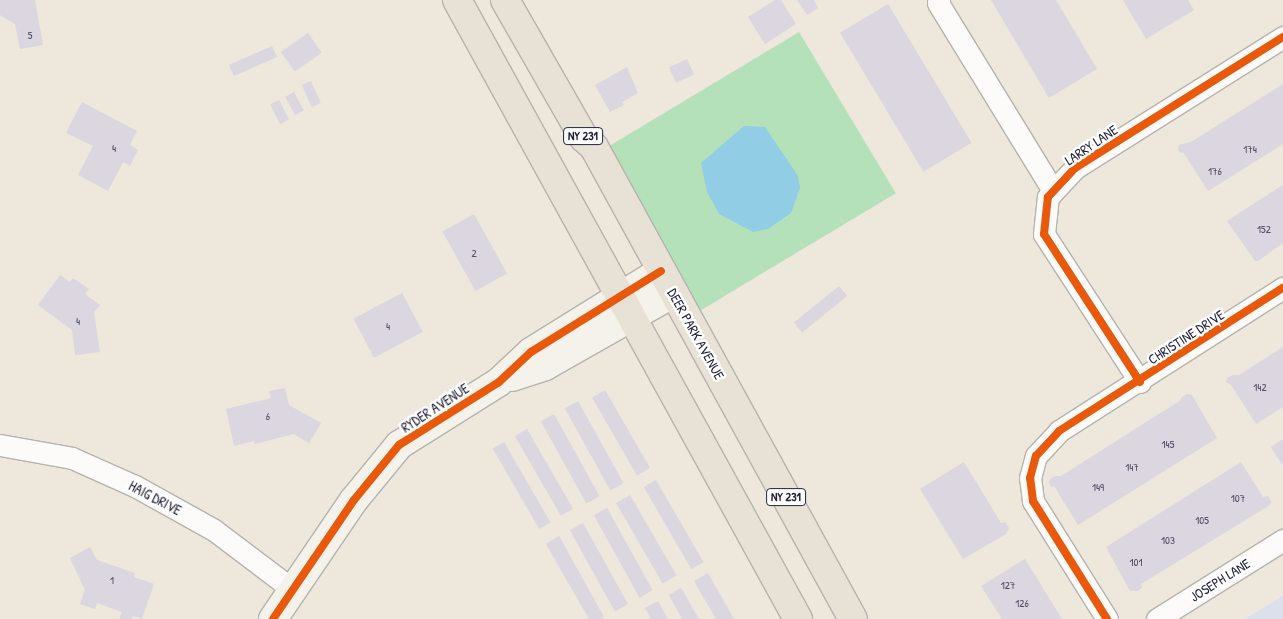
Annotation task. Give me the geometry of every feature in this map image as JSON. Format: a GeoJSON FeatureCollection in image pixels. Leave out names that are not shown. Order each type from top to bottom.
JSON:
{"type":"FeatureCollection","features":[{"type":"Feature","properties":{"kind":"main road"},"geometry":{"type":"LineString","coordinates":[[457,0],[798,619]]}},
{"type":"Feature","properties":{"kind":"main road","name":"DEER PARK AVENUE"},"geometry":{"type":"LineString","coordinates":[[505,0],[584,138],[594,147],[853,619]]}},
{"type":"Feature","properties":{"kind":"street"},"geometry":{"type":"LineString","coordinates":[[939,0],[938,3],[1053,192]]}},
{"type":"Feature","properties":{"kind":"street","name":"LARRY LANE"},"geometry":{"type":"LineString","coordinates":[[1140,382],[1044,234],[1048,197],[1075,168],[1283,37]]}},
{"type":"Feature","properties":{"kind":"street","name":"RYDER AVENUE"},"geometry":{"type":"LineString","coordinates":[[273,619],[354,500],[399,445],[499,382],[531,352],[627,306],[668,282]]}},
{"type":"Feature","properties":{"kind":"street","name":"CHRISTINE DRIVE"},"geometry":{"type":"LineString","coordinates":[[1107,619],[1033,501],[1030,478],[1036,456],[1059,431],[1140,382],[1283,288]]}},
{"type":"Feature","properties":{"kind":"street","name":"HAIG DRIVE"},"geometry":{"type":"LineString","coordinates":[[0,445],[72,458],[135,486],[214,530],[292,589]]}},
{"type":"Feature","properties":{"kind":"street","name":"JOSEPH LANE"},"geometry":{"type":"LineString","coordinates":[[1157,619],[1283,540]]}},
{"type":"Feature","properties":{"kind":"shaded area"},"geometry":{"type":"Polygon","coordinates":[[[1283,596],[1283,619],[1245,619],[1283,596]]]}},
{"type":"Feature","properties":{"kind":"green space"},"geometry":{"type":"Polygon","coordinates":[[[799,32],[896,193],[694,314],[598,153],[799,32]]]}},
{"type":"Feature","properties":{"kind":"water"},"geometry":{"type":"Polygon","coordinates":[[[744,126],[765,127],[798,176],[800,188],[791,213],[768,229],[753,232],[719,214],[707,192],[701,163],[744,126]]]}},
{"type":"Feature","properties":{"kind":"building"},"geometry":{"type":"Polygon","coordinates":[[[0,0],[35,0],[43,45],[20,49],[15,24],[0,15],[0,0]]]}},
{"type":"Feature","properties":{"kind":"building"},"geometry":{"type":"Polygon","coordinates":[[[775,0],[781,0],[796,24],[765,44],[748,17],[775,0]]]}},
{"type":"Feature","properties":{"kind":"building"},"geometry":{"type":"Polygon","coordinates":[[[797,0],[814,0],[818,8],[807,15],[797,0]]]}},
{"type":"Feature","properties":{"kind":"building"},"geometry":{"type":"Polygon","coordinates":[[[991,0],[1056,0],[1097,69],[1049,98],[991,0]]]}},
{"type":"Feature","properties":{"kind":"building"},"geometry":{"type":"Polygon","coordinates":[[[1123,0],[1188,0],[1194,10],[1146,39],[1123,0]]]}},
{"type":"Feature","properties":{"kind":"building"},"geometry":{"type":"Polygon","coordinates":[[[888,4],[971,143],[923,172],[840,33],[888,4]]]}},
{"type":"Feature","properties":{"kind":"building"},"geometry":{"type":"Polygon","coordinates":[[[308,33],[322,53],[295,72],[281,52],[308,33]]]}},
{"type":"Feature","properties":{"kind":"building"},"geometry":{"type":"Polygon","coordinates":[[[272,46],[277,57],[234,76],[229,65],[272,46]]]}},
{"type":"Feature","properties":{"kind":"building"},"geometry":{"type":"Polygon","coordinates":[[[687,59],[694,74],[676,83],[669,67],[687,59]]]}},
{"type":"Feature","properties":{"kind":"building"},"geometry":{"type":"Polygon","coordinates":[[[627,67],[638,93],[622,102],[624,105],[610,112],[595,85],[627,67]]]}},
{"type":"Feature","properties":{"kind":"building"},"geometry":{"type":"Polygon","coordinates":[[[311,81],[321,103],[312,107],[302,85],[311,81]]]}},
{"type":"Feature","properties":{"kind":"building"},"geometry":{"type":"Polygon","coordinates":[[[1283,84],[1283,144],[1208,191],[1183,152],[1181,153],[1178,150],[1179,145],[1191,142],[1283,84]]]}},
{"type":"Feature","properties":{"kind":"building"},"geometry":{"type":"Polygon","coordinates":[[[294,92],[304,111],[295,115],[285,97],[294,92]]]}},
{"type":"Feature","properties":{"kind":"building"},"geometry":{"type":"Polygon","coordinates":[[[279,100],[289,120],[280,124],[270,105],[279,100]]]}},
{"type":"Feature","properties":{"kind":"building"},"geometry":{"type":"Polygon","coordinates":[[[82,102],[137,131],[130,145],[138,150],[130,166],[123,162],[108,191],[78,175],[93,146],[66,133],[82,102]]]}},
{"type":"Feature","properties":{"kind":"building"},"geometry":{"type":"Polygon","coordinates":[[[1283,185],[1283,243],[1258,261],[1255,261],[1227,221],[1283,185]]]}},
{"type":"Feature","properties":{"kind":"building"},"geometry":{"type":"Polygon","coordinates":[[[474,214],[507,273],[475,291],[443,231],[474,214]]]}},
{"type":"Feature","properties":{"kind":"building"},"geometry":{"type":"Polygon","coordinates":[[[60,275],[70,282],[73,278],[89,289],[85,294],[100,305],[94,312],[100,352],[75,355],[72,330],[38,305],[60,275]]]}},
{"type":"Feature","properties":{"kind":"building"},"geometry":{"type":"Polygon","coordinates":[[[839,286],[847,296],[802,333],[794,323],[839,286]]]}},
{"type":"Feature","properties":{"kind":"building"},"geometry":{"type":"Polygon","coordinates":[[[402,293],[423,332],[374,358],[353,319],[402,293]]]}},
{"type":"Feature","properties":{"kind":"building"},"geometry":{"type":"Polygon","coordinates":[[[1283,347],[1283,407],[1256,424],[1231,385],[1226,382],[1227,378],[1239,375],[1283,347]]]}},
{"type":"Feature","properties":{"kind":"building"},"geometry":{"type":"Polygon","coordinates":[[[285,388],[289,405],[321,423],[309,443],[294,434],[255,444],[254,441],[234,446],[226,409],[271,398],[269,391],[285,388]]]}},
{"type":"Feature","properties":{"kind":"building"},"geometry":{"type":"Polygon","coordinates":[[[605,390],[650,468],[637,475],[592,398],[605,390]]]}},
{"type":"Feature","properties":{"kind":"building"},"geometry":{"type":"Polygon","coordinates":[[[1187,394],[1192,395],[1217,438],[1078,525],[1054,486],[1051,487],[1050,479],[1055,476],[1061,476],[1181,400],[1187,394]]]}},
{"type":"Feature","properties":{"kind":"building"},"geometry":{"type":"Polygon","coordinates":[[[578,401],[624,483],[610,490],[565,408],[578,401]]]}},
{"type":"Feature","properties":{"kind":"building"},"geometry":{"type":"Polygon","coordinates":[[[554,414],[600,496],[586,503],[541,421],[554,414]]]}},
{"type":"Feature","properties":{"kind":"building"},"geometry":{"type":"Polygon","coordinates":[[[527,429],[573,509],[561,516],[515,436],[527,429]]]}},
{"type":"Feature","properties":{"kind":"building"},"geometry":{"type":"Polygon","coordinates":[[[1283,439],[1283,466],[1271,447],[1283,439]]]}},
{"type":"Feature","properties":{"kind":"building"},"geometry":{"type":"Polygon","coordinates":[[[504,442],[550,523],[539,529],[493,448],[504,442]]]}},
{"type":"Feature","properties":{"kind":"building"},"geometry":{"type":"Polygon","coordinates":[[[964,462],[1001,523],[1005,522],[1009,528],[1006,534],[963,559],[920,489],[964,462]]]}},
{"type":"Feature","properties":{"kind":"building"},"geometry":{"type":"Polygon","coordinates":[[[1241,462],[1263,497],[1268,496],[1271,501],[1270,505],[1141,584],[1142,588],[1137,591],[1130,591],[1106,547],[1241,462]]]}},
{"type":"Feature","properties":{"kind":"building"},"geometry":{"type":"Polygon","coordinates":[[[656,480],[704,562],[691,569],[644,487],[656,480]]]}},
{"type":"Feature","properties":{"kind":"building"},"geometry":{"type":"Polygon","coordinates":[[[630,495],[676,576],[663,584],[616,503],[630,495]]]}},
{"type":"Feature","properties":{"kind":"building"},"geometry":{"type":"Polygon","coordinates":[[[607,508],[653,590],[639,597],[594,515],[607,508]]]}},
{"type":"Feature","properties":{"kind":"building"},"geometry":{"type":"Polygon","coordinates":[[[583,523],[628,604],[615,612],[570,530],[583,523]]]}},
{"type":"Feature","properties":{"kind":"building"},"geometry":{"type":"Polygon","coordinates":[[[559,536],[604,617],[601,619],[589,619],[546,544],[559,536]]]}},
{"type":"Feature","properties":{"kind":"building"},"geometry":{"type":"Polygon","coordinates":[[[90,547],[97,560],[135,573],[134,577],[154,584],[142,619],[133,616],[132,619],[119,619],[122,612],[97,603],[95,609],[80,604],[85,590],[70,558],[90,547]]]}},
{"type":"Feature","properties":{"kind":"building"},"geometry":{"type":"Polygon","coordinates":[[[1025,559],[1062,619],[1002,619],[981,586],[1025,559]]]}},
{"type":"Feature","properties":{"kind":"building"},"geometry":{"type":"Polygon","coordinates":[[[708,573],[734,619],[716,619],[694,581],[708,573]]]}},
{"type":"Feature","properties":{"kind":"building"},"geometry":{"type":"Polygon","coordinates":[[[681,588],[699,619],[682,619],[669,595],[681,588]]]}},
{"type":"Feature","properties":{"kind":"building"},"geometry":{"type":"Polygon","coordinates":[[[658,601],[668,619],[651,619],[645,608],[658,601]]]}},
{"type":"Feature","properties":{"kind":"cycle path"},"geometry":{"type":"LineString","coordinates":[[1140,382],[1044,234],[1048,197],[1075,168],[1283,37]]}},
{"type":"Feature","properties":{"kind":"cycle path"},"geometry":{"type":"LineString","coordinates":[[273,619],[354,500],[399,445],[499,382],[531,352],[661,271]]}},
{"type":"Feature","properties":{"kind":"cycle path"},"geometry":{"type":"LineString","coordinates":[[1107,619],[1033,501],[1030,478],[1036,456],[1059,431],[1283,288]]}}]}
